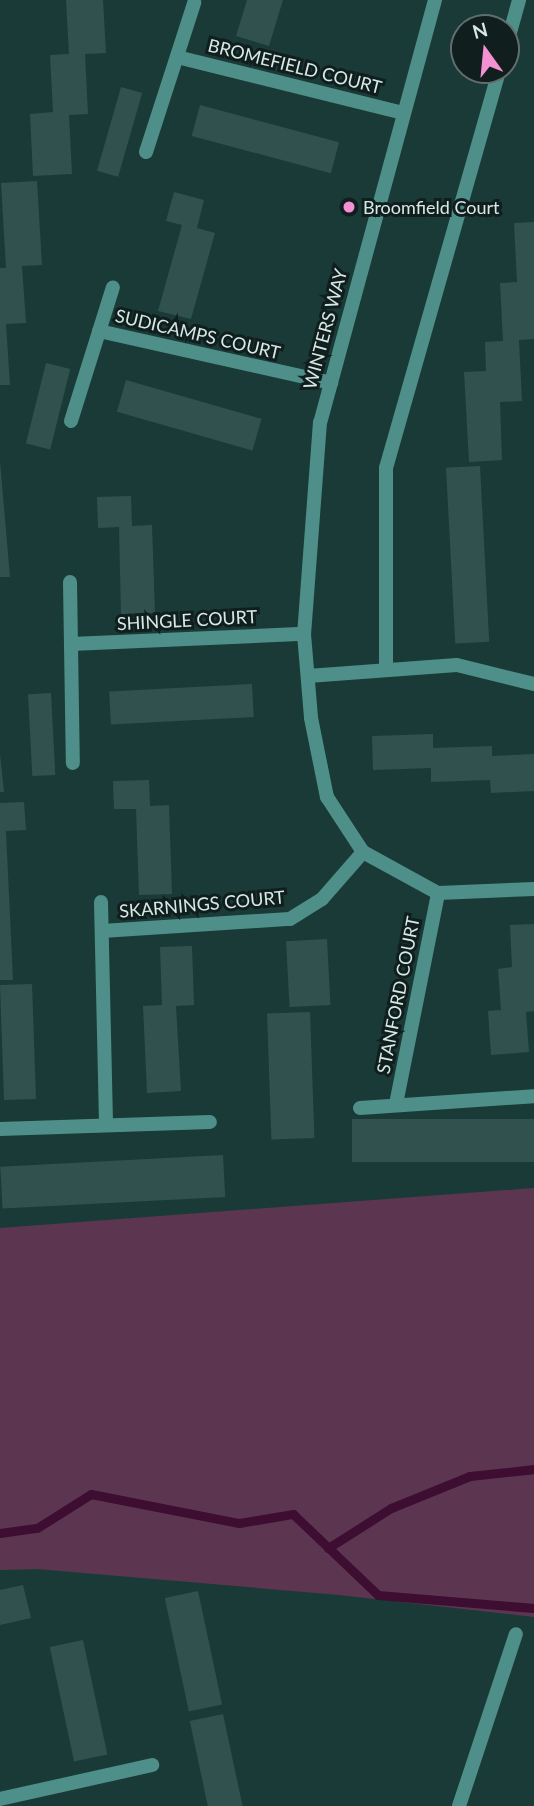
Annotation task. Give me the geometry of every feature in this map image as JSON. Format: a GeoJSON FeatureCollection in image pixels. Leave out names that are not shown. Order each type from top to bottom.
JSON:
{"type":"FeatureCollection","features":[{"type":"Feature","properties":{"kind":"street","name":"WINTERS WAY"},"geometry":{"type":"LineString","coordinates":[[435,0],[320,422],[304,634],[311,718],[327,797],[363,852],[438,893]]}},
{"type":"Feature","properties":{"kind":"street","name":"BROMEFIELD COURT"},"geometry":{"type":"LineString","coordinates":[[146,152],[194,3]]}},
{"type":"Feature","properties":{"kind":"street","name":"BROMEFIELD COURT"},"geometry":{"type":"LineString","coordinates":[[177,57],[404,113]]}},
{"type":"Feature","properties":{"kind":"street"},"geometry":{"type":"LineString","coordinates":[[386,668],[386,468],[495,84]]}},
{"type":"Feature","properties":{"kind":"street","name":"SUDICAMPS COURT"},"geometry":{"type":"LineString","coordinates":[[71,421],[113,287]]}},
{"type":"Feature","properties":{"kind":"street","name":"SUDICAMPS COURT"},"geometry":{"type":"LineString","coordinates":[[99,331],[331,383]]}},
{"type":"Feature","properties":{"kind":"street"},"geometry":{"type":"LineString","coordinates":[[70,582],[73,763]]}},
{"type":"Feature","properties":{"kind":"street","name":"SHINGLE COURT"},"geometry":{"type":"LineString","coordinates":[[71,645],[304,634]]}},
{"type":"Feature","properties":{"kind":"street"},"geometry":{"type":"LineString","coordinates":[[308,676],[386,668],[457,665],[534,684]]}},
{"type":"Feature","properties":{"kind":"street","name":"SKARNINGS COURT"},"geometry":{"type":"LineString","coordinates":[[103,932],[290,919],[322,899],[363,852]]}},
{"type":"Feature","properties":{"kind":"street"},"geometry":{"type":"LineString","coordinates":[[438,893],[534,889]]}},
{"type":"Feature","properties":{"kind":"street","name":"STANFORD COURT"},"geometry":{"type":"LineString","coordinates":[[396,1104],[438,893]]}},
{"type":"Feature","properties":{"kind":"street","name":"SKARNINGS COURT"},"geometry":{"type":"LineString","coordinates":[[101,902],[106,1125]]}},
{"type":"Feature","properties":{"kind":"street"},"geometry":{"type":"LineString","coordinates":[[360,1108],[534,1096]]}},
{"type":"Feature","properties":{"kind":"street"},"geometry":{"type":"LineString","coordinates":[[0,1129],[210,1122]]}},
{"type":"Feature","properties":{"kind":"street"},"geometry":{"type":"LineString","coordinates":[[459,1806],[516,1634]]}},
{"type":"Feature","properties":{"kind":"street"},"geometry":{"type":"LineString","coordinates":[[0,1799],[152,1765]]}},
{"type":"Feature","properties":{"kind":"shaded area"},"geometry":{"type":"Polygon","coordinates":[[[534,1188],[534,1617],[339,1595],[37,1569],[0,1570],[0,1228],[534,1188]]]}},
{"type":"Feature","properties":{"kind":"building"},"geometry":{"type":"Polygon","coordinates":[[[66,0],[103,0],[106,53],[85,54],[88,114],[69,115],[72,174],[33,176],[30,114],[53,112],[50,55],[69,54],[66,0]]]}},
{"type":"Feature","properties":{"kind":"building"},"geometry":{"type":"Polygon","coordinates":[[[247,0],[283,0],[269,46],[236,36],[247,0]]]}},
{"type":"Feature","properties":{"kind":"building"},"geometry":{"type":"Polygon","coordinates":[[[121,87],[142,93],[118,177],[97,171],[121,87]]]}},
{"type":"Feature","properties":{"kind":"building"},"geometry":{"type":"Polygon","coordinates":[[[200,105],[339,142],[331,173],[192,136],[200,105]]]}},
{"type":"Feature","properties":{"kind":"building"},"geometry":{"type":"Polygon","coordinates":[[[37,181],[42,265],[22,266],[26,323],[6,324],[10,385],[0,385],[0,268],[6,268],[1,183],[37,181]]]}},
{"type":"Feature","properties":{"kind":"building"},"geometry":{"type":"Polygon","coordinates":[[[174,192],[204,200],[197,228],[215,233],[191,319],[158,311],[182,225],[166,221],[174,192]]]}},
{"type":"Feature","properties":{"kind":"building"},"geometry":{"type":"Polygon","coordinates":[[[534,222],[534,339],[519,340],[522,401],[500,402],[502,460],[469,462],[464,372],[486,371],[485,342],[503,341],[500,283],[517,282],[514,223],[534,222]]]}},
{"type":"Feature","properties":{"kind":"building"},"geometry":{"type":"Polygon","coordinates":[[[46,363],[70,369],[50,450],[26,444],[46,363]]]}},
{"type":"Feature","properties":{"kind":"building"},"geometry":{"type":"Polygon","coordinates":[[[126,380],[262,419],[252,451],[117,412],[126,380]]]}},
{"type":"Feature","properties":{"kind":"building"},"geometry":{"type":"Polygon","coordinates":[[[0,461],[10,577],[0,577],[0,461]]]}},
{"type":"Feature","properties":{"kind":"building"},"geometry":{"type":"Polygon","coordinates":[[[480,466],[489,642],[455,644],[446,468],[480,466]]]}},
{"type":"Feature","properties":{"kind":"building"},"geometry":{"type":"Polygon","coordinates":[[[131,496],[132,526],[152,525],[155,613],[121,615],[119,527],[98,528],[97,497],[131,496]]]}},
{"type":"Feature","properties":{"kind":"building"},"geometry":{"type":"Polygon","coordinates":[[[252,684],[254,717],[111,724],[109,691],[252,684]]]}},
{"type":"Feature","properties":{"kind":"building"},"geometry":{"type":"Polygon","coordinates":[[[51,693],[55,775],[32,776],[28,694],[51,693]]]}},
{"type":"Feature","properties":{"kind":"building"},"geometry":{"type":"Polygon","coordinates":[[[433,734],[433,748],[492,746],[492,756],[534,754],[534,791],[491,793],[490,780],[431,782],[431,768],[373,770],[372,736],[433,734]]]}},
{"type":"Feature","properties":{"kind":"building"},"geometry":{"type":"Polygon","coordinates":[[[0,754],[4,792],[0,792],[0,754]]]}},
{"type":"Feature","properties":{"kind":"building"},"geometry":{"type":"Polygon","coordinates":[[[149,780],[150,806],[169,805],[172,894],[139,895],[136,809],[114,809],[113,781],[149,780]]]}},
{"type":"Feature","properties":{"kind":"building"},"geometry":{"type":"Polygon","coordinates":[[[24,802],[26,830],[6,831],[13,980],[0,980],[0,803],[24,802]]]}},
{"type":"Feature","properties":{"kind":"building"},"geometry":{"type":"Polygon","coordinates":[[[534,924],[534,1011],[526,1012],[529,1052],[491,1055],[488,1011],[501,1010],[498,969],[512,967],[510,925],[534,924]]]}},
{"type":"Feature","properties":{"kind":"building"},"geometry":{"type":"Polygon","coordinates":[[[327,939],[330,1005],[290,1007],[286,941],[327,939]]]}},
{"type":"Feature","properties":{"kind":"building"},"geometry":{"type":"Polygon","coordinates":[[[192,946],[194,1005],[176,1006],[181,1091],[147,1093],[143,1006],[162,1005],[160,947],[192,946]]]}},
{"type":"Feature","properties":{"kind":"building"},"geometry":{"type":"Polygon","coordinates":[[[32,984],[36,1099],[4,1100],[0,985],[32,984]]]}},
{"type":"Feature","properties":{"kind":"building"},"geometry":{"type":"Polygon","coordinates":[[[310,1012],[314,1138],[271,1139],[267,1014],[310,1012]]]}},
{"type":"Feature","properties":{"kind":"building"},"geometry":{"type":"Polygon","coordinates":[[[352,1119],[534,1119],[534,1162],[352,1162],[352,1119]]]}},
{"type":"Feature","properties":{"kind":"building"},"geometry":{"type":"Polygon","coordinates":[[[223,1155],[225,1197],[3,1209],[0,1167],[223,1155]]]}},
{"type":"Feature","properties":{"kind":"building"},"geometry":{"type":"Polygon","coordinates":[[[23,1585],[31,1618],[0,1625],[0,1590],[23,1585]]]}},
{"type":"Feature","properties":{"kind":"building"},"geometry":{"type":"Polygon","coordinates":[[[198,1591],[222,1704],[189,1712],[165,1598],[198,1591]]]}},
{"type":"Feature","properties":{"kind":"building"},"geometry":{"type":"Polygon","coordinates":[[[83,1640],[107,1754],[74,1762],[50,1647],[83,1640]]]}},
{"type":"Feature","properties":{"kind":"building"},"geometry":{"type":"Polygon","coordinates":[[[223,1714],[243,1806],[208,1806],[190,1721],[223,1714]]]}},
{"type":"Feature","properties":{"kind":"waterway"},"geometry":{"type":"LineString","coordinates":[[328,1548],[391,1508],[470,1476],[534,1469]]}},
{"type":"Feature","properties":{"kind":"waterway"},"geometry":{"type":"LineString","coordinates":[[0,1533],[37,1528],[91,1494],[239,1523],[293,1514],[378,1595],[534,1608]]}},
{"type":"Feature","properties":{"kind":"place","name":"Broomfield Court"},"geometry":{"type":"Point","coordinates":[349,207]}}]}
